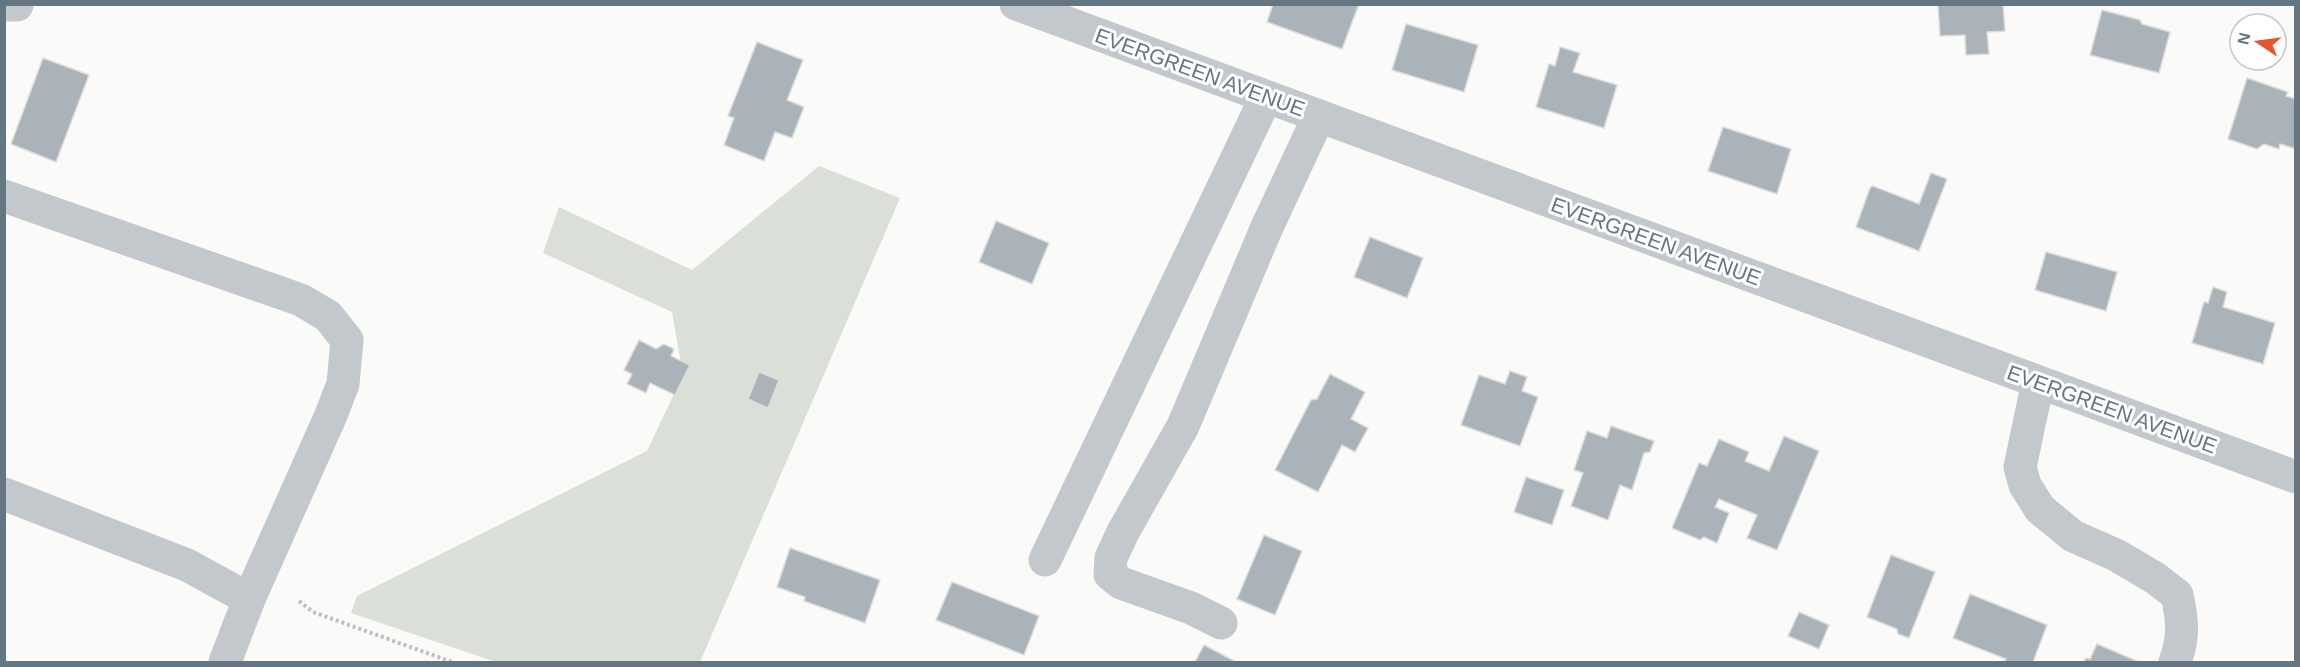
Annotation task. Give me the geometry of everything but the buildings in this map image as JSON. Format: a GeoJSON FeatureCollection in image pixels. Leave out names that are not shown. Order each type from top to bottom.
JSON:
{"type":"FeatureCollection","features":[{"type":"Feature","properties":{"kind":"street"},"geometry":{"type":"LineString","coordinates":[[4,5],[17,4]]}},
{"type":"Feature","properties":{"kind":"street","name":"EVERGREEN AVENUE"},"geometry":{"type":"LineString","coordinates":[[1016,4],[2295,477]]}},
{"type":"Feature","properties":{"kind":"street"},"geometry":{"type":"LineString","coordinates":[[1044,560],[1266,97]]}},
{"type":"Feature","properties":{"kind":"street"},"geometry":{"type":"LineString","coordinates":[[1221,623],[1191,608],[1121,584],[1110,574],[1111,558],[1123,532],[1183,426],[1267,226],[1319,116]]}},
{"type":"Feature","properties":{"kind":"street"},"geometry":{"type":"LineString","coordinates":[[4,196],[301,300],[328,316],[347,340],[342,384],[331,415],[249,598],[225,663]]}},
{"type":"Feature","properties":{"kind":"street"},"geometry":{"type":"LineString","coordinates":[[2038,382],[2020,466],[2025,485],[2040,509],[2073,536],[2156,578],[2177,596],[2182,621],[2182,643],[2175,663]]}},
{"type":"Feature","properties":{"kind":"street"},"geometry":{"type":"LineString","coordinates":[[4,494],[187,565],[249,598]]}},
{"type":"Feature","properties":{"kind":"path"},"geometry":{"type":"LineString","coordinates":[[299,601],[313,612],[452,663]]}},
{"type":"Feature","properties":{"kind":"shaded area"},"geometry":{"type":"Polygon","coordinates":[[[819,166],[900,198],[700,662],[496,662],[351,613],[357,596],[647,451],[683,375],[672,312],[543,253],[559,207],[692,270],[819,166]]]}}]}
